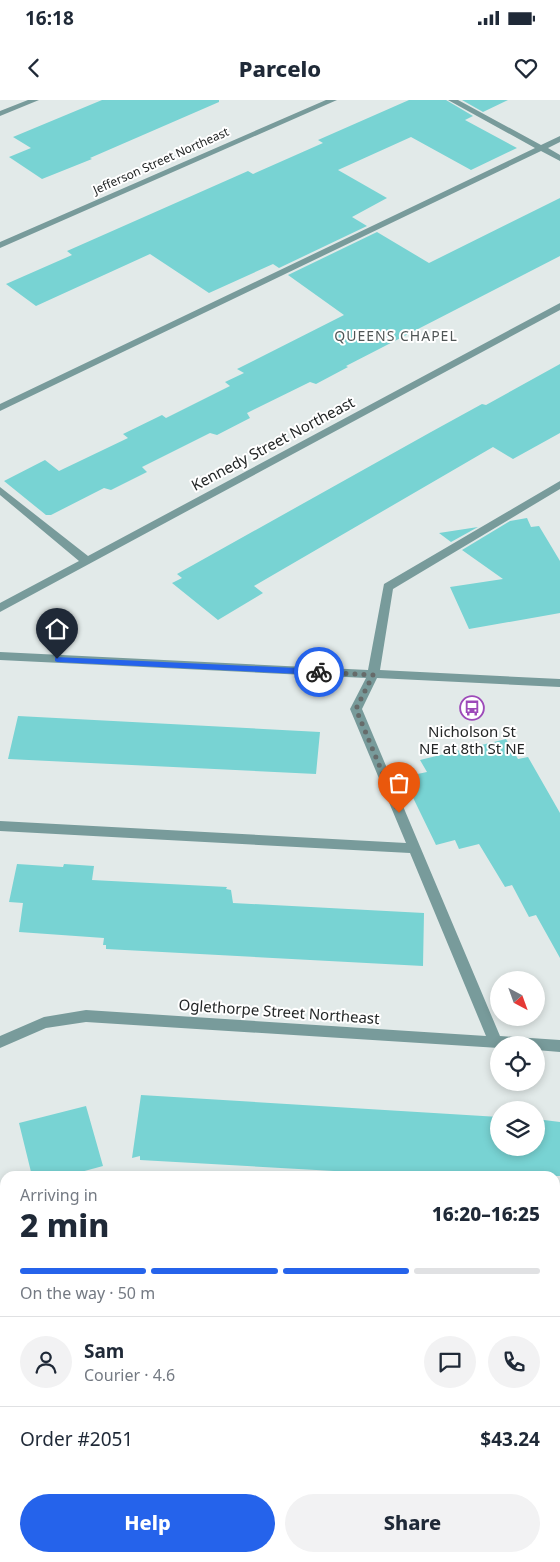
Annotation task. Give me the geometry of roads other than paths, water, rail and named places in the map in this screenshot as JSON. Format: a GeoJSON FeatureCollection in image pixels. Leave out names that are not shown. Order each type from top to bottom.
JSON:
{"type":"FeatureCollection","features":[{"type":"Feature","properties":{"kind":"street"},"geometry":{"type":"LineString","coordinates":[[0,114],[35,100]]}},
{"type":"Feature","properties":{"kind":"street","name":"Jefferson Street Northeast"},"geometry":{"type":"LineString","coordinates":[[0,245],[333,100]]}},
{"type":"Feature","properties":{"kind":"street"},"geometry":{"type":"LineString","coordinates":[[452,100],[560,158]]}},
{"type":"Feature","properties":{"kind":"street"},"geometry":{"type":"LineString","coordinates":[[0,408],[560,139]]}},
{"type":"Feature","properties":{"kind":"street","name":"Kennedy Street Northeast"},"geometry":{"type":"LineString","coordinates":[[0,608],[560,306]]}},
{"type":"Feature","properties":{"kind":"street"},"geometry":{"type":"LineString","coordinates":[[492,1036],[356,709],[373,675],[388,587],[560,484]]}},
{"type":"Feature","properties":{"kind":"street"},"geometry":{"type":"LineString","coordinates":[[0,490],[87,561]]}},
{"type":"Feature","properties":{"kind":"street"},"geometry":{"type":"LineString","coordinates":[[0,656],[560,683]]}},
{"type":"Feature","properties":{"kind":"street"},"geometry":{"type":"LineString","coordinates":[[0,826],[414,848]]}},
{"type":"Feature","properties":{"kind":"street","name":"Oglethorpe Street Northeast"},"geometry":{"type":"LineString","coordinates":[[0,1042],[44,1023],[86,1016],[490,1042]]}},
{"type":"Feature","properties":{"kind":"street","name":"Oglethorpe Street Northeast"},"geometry":{"type":"LineString","coordinates":[[545,1045],[560,1046]]}},
{"type":"Feature","properties":{"kind":"place","name":"Nicholson St NE at 8th St NE"},"geometry":{"type":"Point","coordinates":[472,708]}},
{"type":"Feature","properties":{"kind":"district","name":"QUEENS CHAPEL"},"geometry":{"type":"Point","coordinates":[396,336]}}]}
